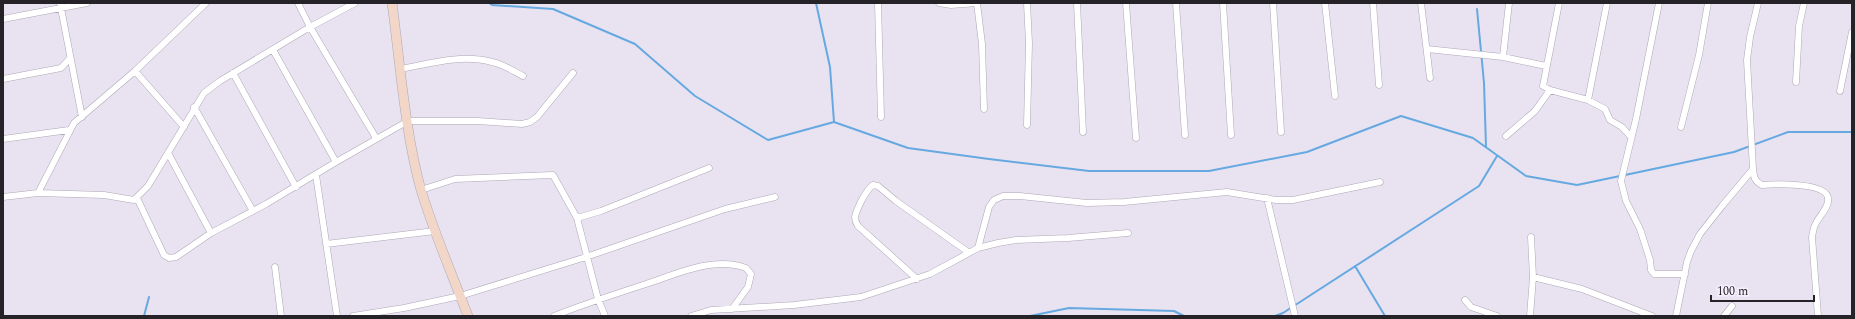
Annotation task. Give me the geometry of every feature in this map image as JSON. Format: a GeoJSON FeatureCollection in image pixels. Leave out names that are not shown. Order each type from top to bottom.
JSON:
{"type":"FeatureCollection","features":[{"type":"Feature","properties":{"kind":"street"},"geometry":{"type":"LineString","coordinates":[[3,19],[60,5],[87,3]]}},
{"type":"Feature","properties":{"kind":"street"},"geometry":{"type":"LineString","coordinates":[[38,193],[70,130],[82,117],[135,71],[206,3]]}},
{"type":"Feature","properties":{"kind":"street"},"geometry":{"type":"LineString","coordinates":[[298,3],[310,27],[376,138]]}},
{"type":"Feature","properties":{"kind":"street"},"geometry":{"type":"LineString","coordinates":[[392,3],[408,121],[421,190],[435,231],[468,316]]}},
{"type":"Feature","properties":{"kind":"street"},"geometry":{"type":"LineString","coordinates":[[878,3],[882,117]]}},
{"type":"Feature","properties":{"kind":"street"},"geometry":{"type":"LineString","coordinates":[[939,3],[951,5],[976,3],[982,44],[984,109]]}},
{"type":"Feature","properties":{"kind":"street"},"geometry":{"type":"LineString","coordinates":[[1027,3],[1029,43],[1027,125]]}},
{"type":"Feature","properties":{"kind":"street"},"geometry":{"type":"LineString","coordinates":[[1077,3],[1083,132]]}},
{"type":"Feature","properties":{"kind":"street"},"geometry":{"type":"LineString","coordinates":[[1126,3],[1136,138]]}},
{"type":"Feature","properties":{"kind":"street"},"geometry":{"type":"LineString","coordinates":[[1176,3],[1185,135]]}},
{"type":"Feature","properties":{"kind":"street"},"geometry":{"type":"LineString","coordinates":[[1223,3],[1231,135]]}},
{"type":"Feature","properties":{"kind":"street"},"geometry":{"type":"LineString","coordinates":[[1273,3],[1281,132]]}},
{"type":"Feature","properties":{"kind":"street"},"geometry":{"type":"LineString","coordinates":[[1325,3],[1335,96]]}},
{"type":"Feature","properties":{"kind":"street"},"geometry":{"type":"LineString","coordinates":[[1373,3],[1379,85]]}},
{"type":"Feature","properties":{"kind":"street"},"geometry":{"type":"LineString","coordinates":[[1421,3],[1430,78]]}},
{"type":"Feature","properties":{"kind":"street"},"geometry":{"type":"LineString","coordinates":[[1504,57],[1509,3]]}},
{"type":"Feature","properties":{"kind":"street"},"geometry":{"type":"LineString","coordinates":[[1558,3],[1543,86],[1550,90],[1588,100],[1605,109],[1610,120],[1622,127],[1631,137]]}},
{"type":"Feature","properties":{"kind":"street"},"geometry":{"type":"LineString","coordinates":[[1588,100],[1607,3]]}},
{"type":"Feature","properties":{"kind":"street"},"geometry":{"type":"LineString","coordinates":[[1659,3],[1621,181],[1626,201],[1640,230],[1650,260],[1651,270],[1654,274],[1685,274]]}},
{"type":"Feature","properties":{"kind":"street"},"geometry":{"type":"LineString","coordinates":[[1681,127],[1699,55],[1708,3]]}},
{"type":"Feature","properties":{"kind":"street"},"geometry":{"type":"LineString","coordinates":[[1758,3],[1750,37],[1747,60],[1754,178],[1757,182],[1762,184],[1800,185],[1818,190],[1826,194],[1828,197],[1828,203],[1815,226],[1812,237],[1818,316]]}},
{"type":"Feature","properties":{"kind":"street"},"geometry":{"type":"LineString","coordinates":[[1796,82],[1798,41],[1804,3]]}},
{"type":"Feature","properties":{"kind":"street"},"geometry":{"type":"LineString","coordinates":[[3,197],[38,193],[104,195],[127,200],[137,198],[148,186],[204,92],[233,73],[351,4]]}},
{"type":"Feature","properties":{"kind":"street"},"geometry":{"type":"LineString","coordinates":[[60,5],[82,117]]}},
{"type":"Feature","properties":{"kind":"street"},"geometry":{"type":"LineString","coordinates":[[1840,91],[1852,32]]}},
{"type":"Feature","properties":{"kind":"street"},"geometry":{"type":"LineString","coordinates":[[1427,49],[1504,57],[1546,66]]}},
{"type":"Feature","properties":{"kind":"street"},"geometry":{"type":"LineString","coordinates":[[273,50],[336,162]]}},
{"type":"Feature","properties":{"kind":"street"},"geometry":{"type":"LineString","coordinates":[[3,78],[61,68],[70,58]]}},
{"type":"Feature","properties":{"kind":"street"},"geometry":{"type":"LineString","coordinates":[[401,69],[446,59],[469,58],[493,62],[523,76]]}},
{"type":"Feature","properties":{"kind":"street"},"geometry":{"type":"LineString","coordinates":[[61,68],[73,76]]}},
{"type":"Feature","properties":{"kind":"street"},"geometry":{"type":"LineString","coordinates":[[135,71],[184,127]]}},
{"type":"Feature","properties":{"kind":"street"},"geometry":{"type":"LineString","coordinates":[[233,73],[296,186]]}},
{"type":"Feature","properties":{"kind":"street"},"geometry":{"type":"LineString","coordinates":[[137,198],[164,255],[169,258],[176,257],[211,233],[316,176],[376,138],[408,121],[478,121],[522,124],[530,122],[537,117],[573,73]]}},
{"type":"Feature","properties":{"kind":"street"},"geometry":{"type":"LineString","coordinates":[[1506,136],[1535,111],[1550,90]]}},
{"type":"Feature","properties":{"kind":"street"},"geometry":{"type":"LineString","coordinates":[[194,107],[253,211]]}},
{"type":"Feature","properties":{"kind":"street"},"geometry":{"type":"LineString","coordinates":[[3,139],[70,130]]}},
{"type":"Feature","properties":{"kind":"street"},"geometry":{"type":"LineString","coordinates":[[168,153],[211,233]]}},
{"type":"Feature","properties":{"kind":"street"},"geometry":{"type":"LineString","coordinates":[[577,218],[601,211],[709,168]]}},
{"type":"Feature","properties":{"kind":"street"},"geometry":{"type":"LineString","coordinates":[[1676,316],[1691,251],[1700,234],[1753,170]]}},
{"type":"Feature","properties":{"kind":"street"},"geometry":{"type":"LineString","coordinates":[[421,190],[455,179],[553,175],[577,218],[586,257],[598,299],[605,316]]}},
{"type":"Feature","properties":{"kind":"street"},"geometry":{"type":"LineString","coordinates":[[316,176],[337,316]]}},
{"type":"Feature","properties":{"kind":"street"},"geometry":{"type":"LineString","coordinates":[[978,248],[989,207],[994,200],[1003,196],[1020,196],[1087,203],[1124,202],[1227,192],[1293,200],[1380,182]]}},
{"type":"Feature","properties":{"kind":"street"},"geometry":{"type":"LineString","coordinates":[[917,279],[858,226],[855,221],[855,216],[869,188],[873,185],[878,186],[896,201],[968,252]]}},
{"type":"Feature","properties":{"kind":"street"},"geometry":{"type":"LineString","coordinates":[[353,316],[404,308],[460,296],[586,257],[725,209],[775,197]]}},
{"type":"Feature","properties":{"kind":"street"},"geometry":{"type":"LineString","coordinates":[[1267,198],[1295,316]]}},
{"type":"Feature","properties":{"kind":"street"},"geometry":{"type":"LineString","coordinates":[[326,244],[435,231]]}},
{"type":"Feature","properties":{"kind":"street"},"geometry":{"type":"LineString","coordinates":[[691,316],[711,310],[794,305],[861,297],[930,274],[968,252],[978,248],[1016,240],[1068,238],[1128,233]]}},
{"type":"Feature","properties":{"kind":"street"},"geometry":{"type":"LineString","coordinates":[[1530,237],[1533,277],[1530,316]]}},
{"type":"Feature","properties":{"kind":"street"},"geometry":{"type":"LineString","coordinates":[[554,316],[598,299],[692,268],[727,264],[746,268],[751,274],[748,287],[732,309]]}},
{"type":"Feature","properties":{"kind":"street"},"geometry":{"type":"LineString","coordinates":[[275,267],[281,316]]}},
{"type":"Feature","properties":{"kind":"street"},"geometry":{"type":"LineString","coordinates":[[1533,277],[1582,289],[1652,316]]}},
{"type":"Feature","properties":{"kind":"street"},"geometry":{"type":"LineString","coordinates":[[1465,300],[1471,307],[1497,316]]}},
{"type":"Feature","properties":{"kind":"street"},"geometry":{"type":"LineString","coordinates":[[1724,316],[1732,306]]}},
{"type":"Feature","properties":{"kind":"waterway"},"geometry":{"type":"LineString","coordinates":[[489,3],[492,5],[553,9],[635,44],[695,96],[768,140],[834,122],[908,148],[989,159],[1089,171],[1209,171],[1307,152],[1401,116],[1473,138],[1526,176],[1577,185],[1620,176]]}},
{"type":"Feature","properties":{"kind":"waterway"},"geometry":{"type":"LineString","coordinates":[[816,3],[830,67],[834,122]]}},
{"type":"Feature","properties":{"kind":"waterway"},"geometry":{"type":"LineString","coordinates":[[1477,9],[1484,83],[1486,147]]}},
{"type":"Feature","properties":{"kind":"waterway"},"geometry":{"type":"LineString","coordinates":[[1625,175],[1734,152],[1788,132],[1852,132]]}},
{"type":"Feature","properties":{"kind":"waterway"},"geometry":{"type":"LineString","coordinates":[[1275,316],[1283,313],[1479,186],[1497,156]]}},
{"type":"Feature","properties":{"kind":"waterway"},"geometry":{"type":"LineString","coordinates":[[1355,266],[1385,316]]}},
{"type":"Feature","properties":{"kind":"waterway"},"geometry":{"type":"LineString","coordinates":[[144,316],[149,297]]}},
{"type":"Feature","properties":{"kind":"waterway"},"geometry":{"type":"LineString","coordinates":[[1030,316],[1069,308],[1174,311],[1184,316]]}}]}
